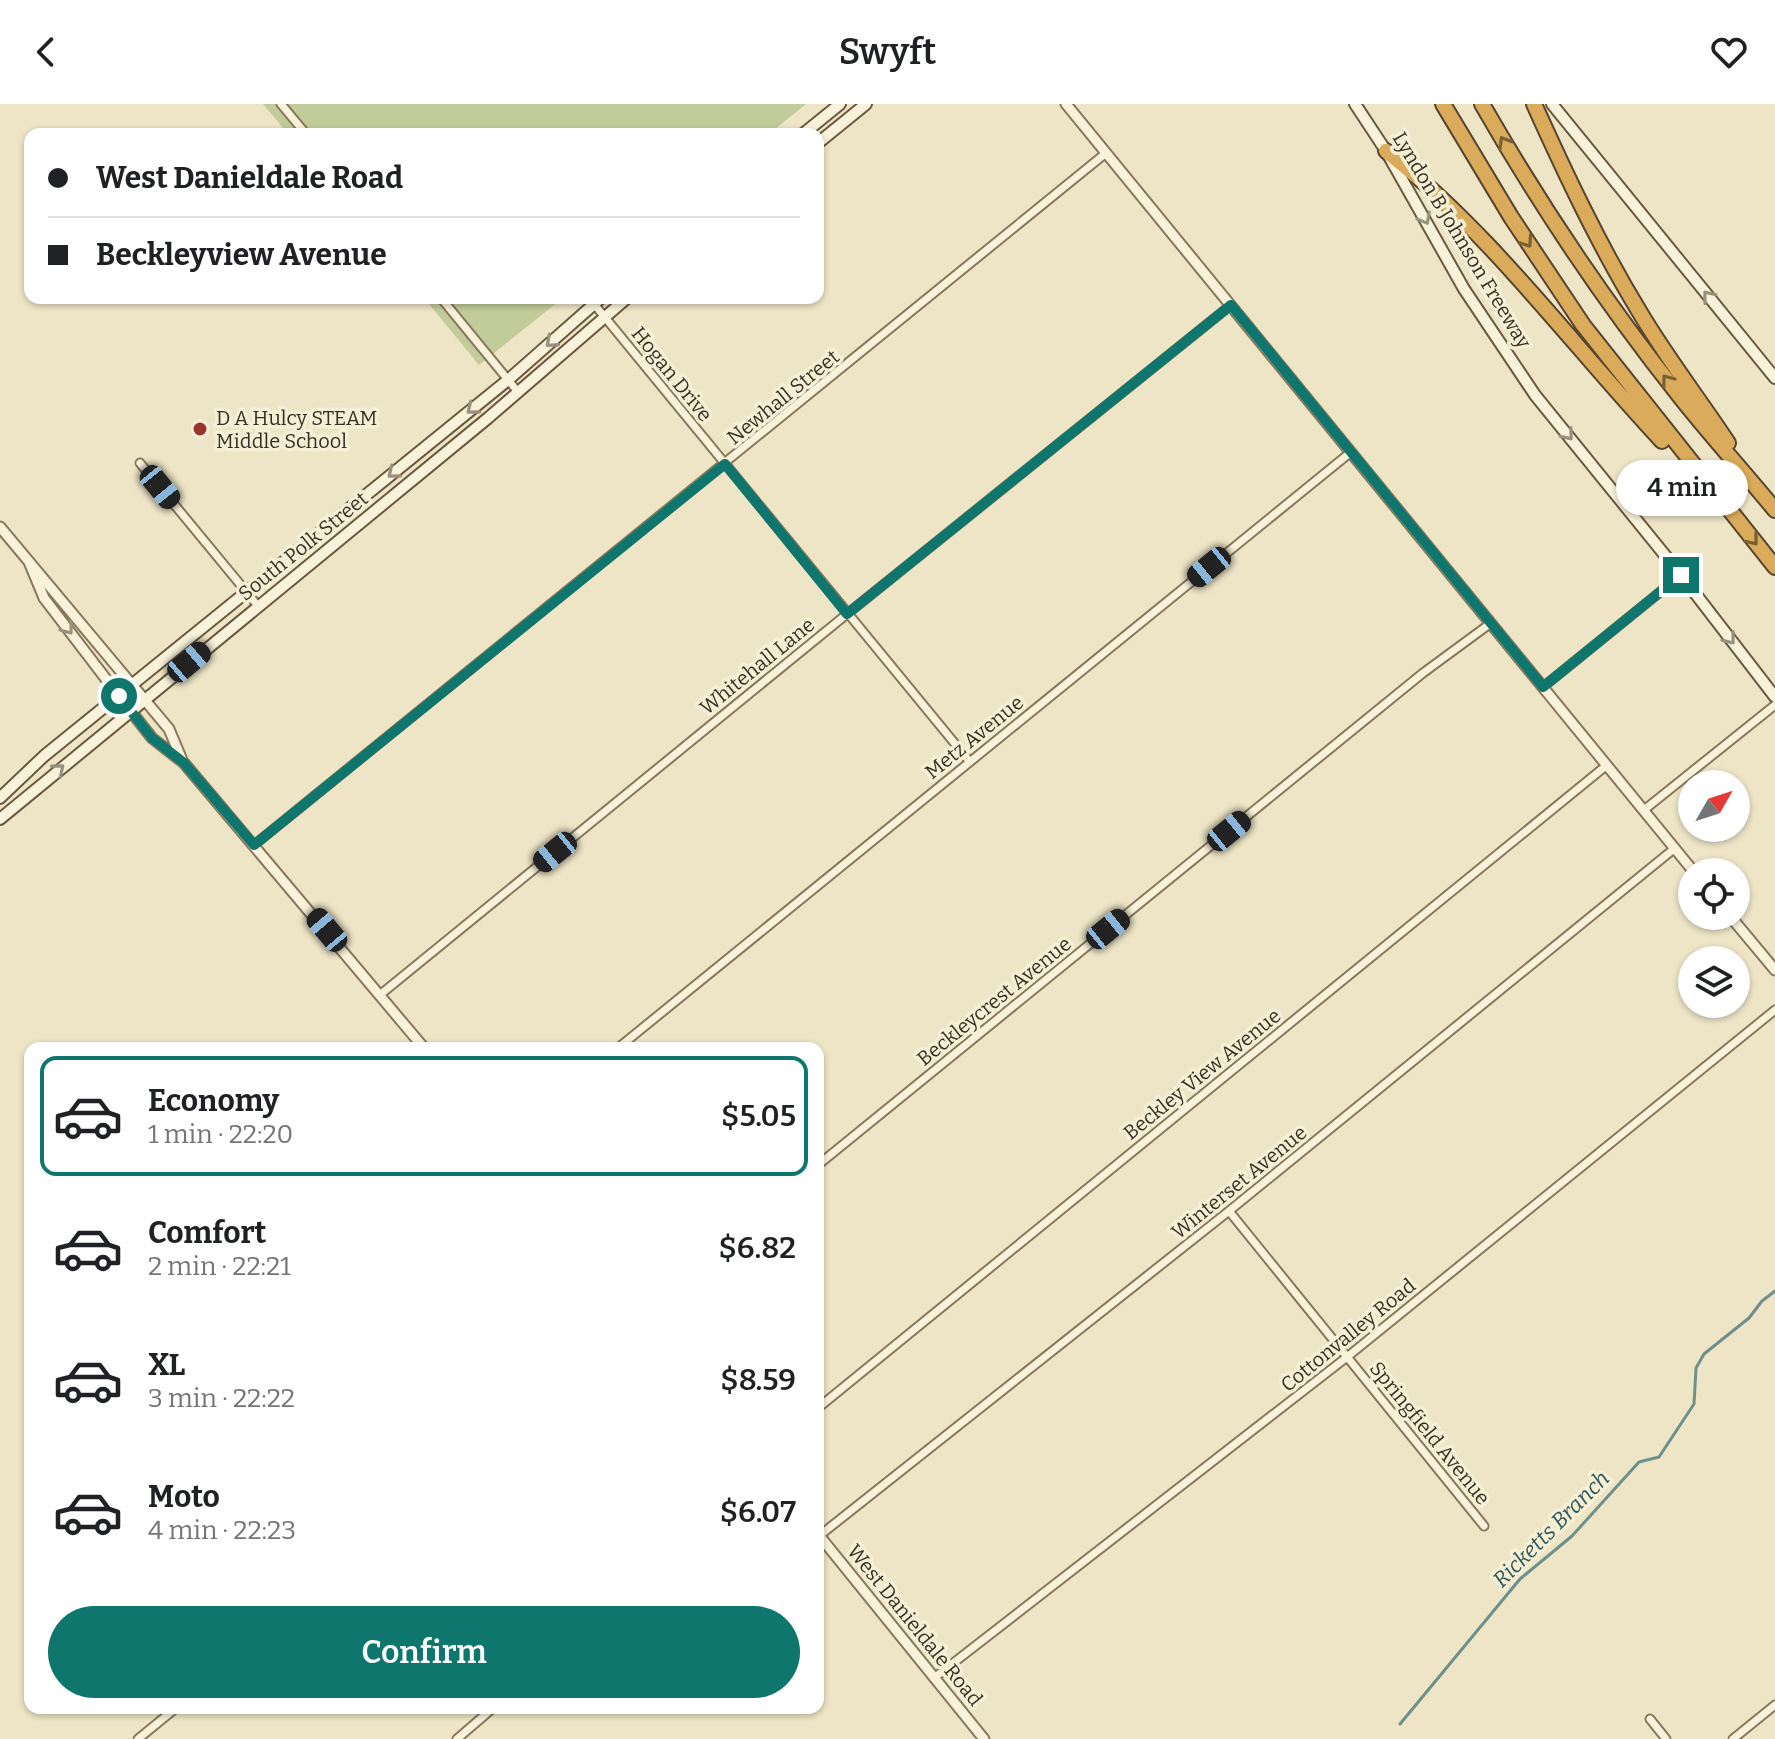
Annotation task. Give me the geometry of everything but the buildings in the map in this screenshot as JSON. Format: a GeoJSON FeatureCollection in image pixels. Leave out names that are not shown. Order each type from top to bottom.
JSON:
{"type":"FeatureCollection","features":[{"type":"Feature","properties":{"kind":"highway"},"geometry":{"type":"LineString","coordinates":[[1443,104],[1504,206],[1583,325],[1775,567]]}},
{"type":"Feature","properties":{"kind":"highway"},"geometry":{"type":"LineString","coordinates":[[1482,104],[1539,200],[1614,310],[1681,398],[1773,508]]}},
{"type":"Feature","properties":{"kind":"highway"},"geometry":{"type":"LineString","coordinates":[[1534,104],[1573,192],[1640,313],[1773,508]]}},
{"type":"Feature","properties":{"kind":"highway"},"geometry":{"type":"LineString","coordinates":[[1386,151],[1419,177],[1528,288],[1620,395],[1731,514]]}},
{"type":"Feature","properties":{"kind":"main road"},"geometry":{"type":"LineString","coordinates":[[810,128],[840,104]]}},
{"type":"Feature","properties":{"kind":"main road"},"geometry":{"type":"LineString","coordinates":[[824,138],[866,104]]}},
{"type":"Feature","properties":{"kind":"main road","name":"Lyndon B Johnson Freeway"},"geometry":{"type":"LineString","coordinates":[[1355,104],[1386,151],[1464,289],[1535,395],[1775,697]]}},
{"type":"Feature","properties":{"kind":"main road"},"geometry":{"type":"LineString","coordinates":[[1552,104],[1775,378]]}},
{"type":"Feature","properties":{"kind":"main road","name":"South Polk Street"},"geometry":{"type":"LineString","coordinates":[[0,798],[44,756],[508,380],[594,304]]}},
{"type":"Feature","properties":{"kind":"main road","name":"South Polk Street"},"geometry":{"type":"LineString","coordinates":[[0,819],[447,451],[620,304]]}},
{"type":"Feature","properties":{"kind":"main road"},"geometry":{"type":"LineString","coordinates":[[436,438],[447,451]]}},
{"type":"Feature","properties":{"kind":"main road"},"geometry":{"type":"LineString","coordinates":[[351,508],[362,521]]}},
{"type":"Feature","properties":{"kind":"street"},"geometry":{"type":"LineString","coordinates":[[281,104],[301,128]]}},
{"type":"Feature","properties":{"kind":"street"},"geometry":{"type":"LineString","coordinates":[[1066,104],[1683,858]]}},
{"type":"Feature","properties":{"kind":"street","name":"Newhall Street"},"geometry":{"type":"LineString","coordinates":[[254,845],[1106,153]]}},
{"type":"Feature","properties":{"kind":"street"},"geometry":{"type":"LineString","coordinates":[[446,304],[518,392]]}},
{"type":"Feature","properties":{"kind":"street","name":"Hogan Drive"},"geometry":{"type":"LineString","coordinates":[[598,304],[605,317],[970,762]]}},
{"type":"Feature","properties":{"kind":"street","name":"Whitehall Lane"},"geometry":{"type":"LineString","coordinates":[[381,994],[1231,305]]}},
{"type":"Feature","properties":{"kind":"street","name":"Metz Avenue"},"geometry":{"type":"LineString","coordinates":[[625,1042],[1351,452]]}},
{"type":"Feature","properties":{"kind":"street"},"geometry":{"type":"LineString","coordinates":[[140,463],[258,606]]}},
{"type":"Feature","properties":{"kind":"street"},"geometry":{"type":"LineString","coordinates":[[0,527],[169,729],[184,763]]}},
{"type":"Feature","properties":{"kind":"street"},"geometry":{"type":"LineString","coordinates":[[29,562],[44,598],[152,738],[184,763],[419,1042]]}},
{"type":"Feature","properties":{"kind":"street"},"geometry":{"type":"LineString","coordinates":[[1543,687],[1681,575]]}},
{"type":"Feature","properties":{"kind":"street","name":"Beckleycrest Avenue"},"geometry":{"type":"LineString","coordinates":[[824,1160],[1423,673],[1491,623]]}},
{"type":"Feature","properties":{"kind":"street"},"geometry":{"type":"LineString","coordinates":[[1644,810],[1775,705]]}},
{"type":"Feature","properties":{"kind":"street","name":"Beckley View Avenue"},"geometry":{"type":"LineString","coordinates":[[824,1403],[1607,765]]}},
{"type":"Feature","properties":{"kind":"street","name":"Winterset Avenue"},"geometry":{"type":"LineString","coordinates":[[824,1531],[1229,1211],[1675,848]]}},
{"type":"Feature","properties":{"kind":"street"},"geometry":{"type":"LineString","coordinates":[[1742,930],[1775,970]]}},
{"type":"Feature","properties":{"kind":"street","name":"Cottonvalley Road"},"geometry":{"type":"LineString","coordinates":[[934,1678],[1347,1357],[1775,1010]]}},
{"type":"Feature","properties":{"kind":"street","name":"Springfield Avenue"},"geometry":{"type":"LineString","coordinates":[[1229,1211],[1484,1526]]}},
{"type":"Feature","properties":{"kind":"street","name":"West Danieldale Road"},"geometry":{"type":"LineString","coordinates":[[824,1541],[984,1739]]}},
{"type":"Feature","properties":{"kind":"street"},"geometry":{"type":"LineString","coordinates":[[1733,1739],[1775,1705]]}},
{"type":"Feature","properties":{"kind":"street"},"geometry":{"type":"LineString","coordinates":[[138,1739],[169,1714]]}},
{"type":"Feature","properties":{"kind":"street"},"geometry":{"type":"LineString","coordinates":[[457,1739],[486,1714]]}},
{"type":"Feature","properties":{"kind":"street"},"geometry":{"type":"LineString","coordinates":[[1650,1719],[1666,1739]]}},
{"type":"Feature","properties":{"kind":"green space"},"geometry":{"type":"Polygon","coordinates":[[[263,104],[806,104],[776,128],[283,128],[263,104]]]}},
{"type":"Feature","properties":{"kind":"green space"},"geometry":{"type":"Polygon","coordinates":[[[429,304],[555,304],[479,365],[429,304]]]}},
{"type":"Feature","properties":{"kind":"waterway","name":"Ricketts Branch"},"geometry":{"type":"LineString","coordinates":[[1400,1724],[1520,1579],[1572,1536],[1639,1462],[1659,1457],[1694,1404],[1696,1368],[1704,1354],[1749,1318],[1762,1301],[1775,1291]]}},
{"type":"Feature","properties":{"kind":"place","name":"D A Hulcy STEAM Middle School"},"geometry":{"type":"Point","coordinates":[200,429]}},
{"type":"Feature","properties":{"kind":"route"},"geometry":{"type":"LineString","coordinates":[[119,696],[152,738],[184,763],[254,845],[725,464],[847,614],[1231,305],[1543,687],[1681,575]]}}]}
